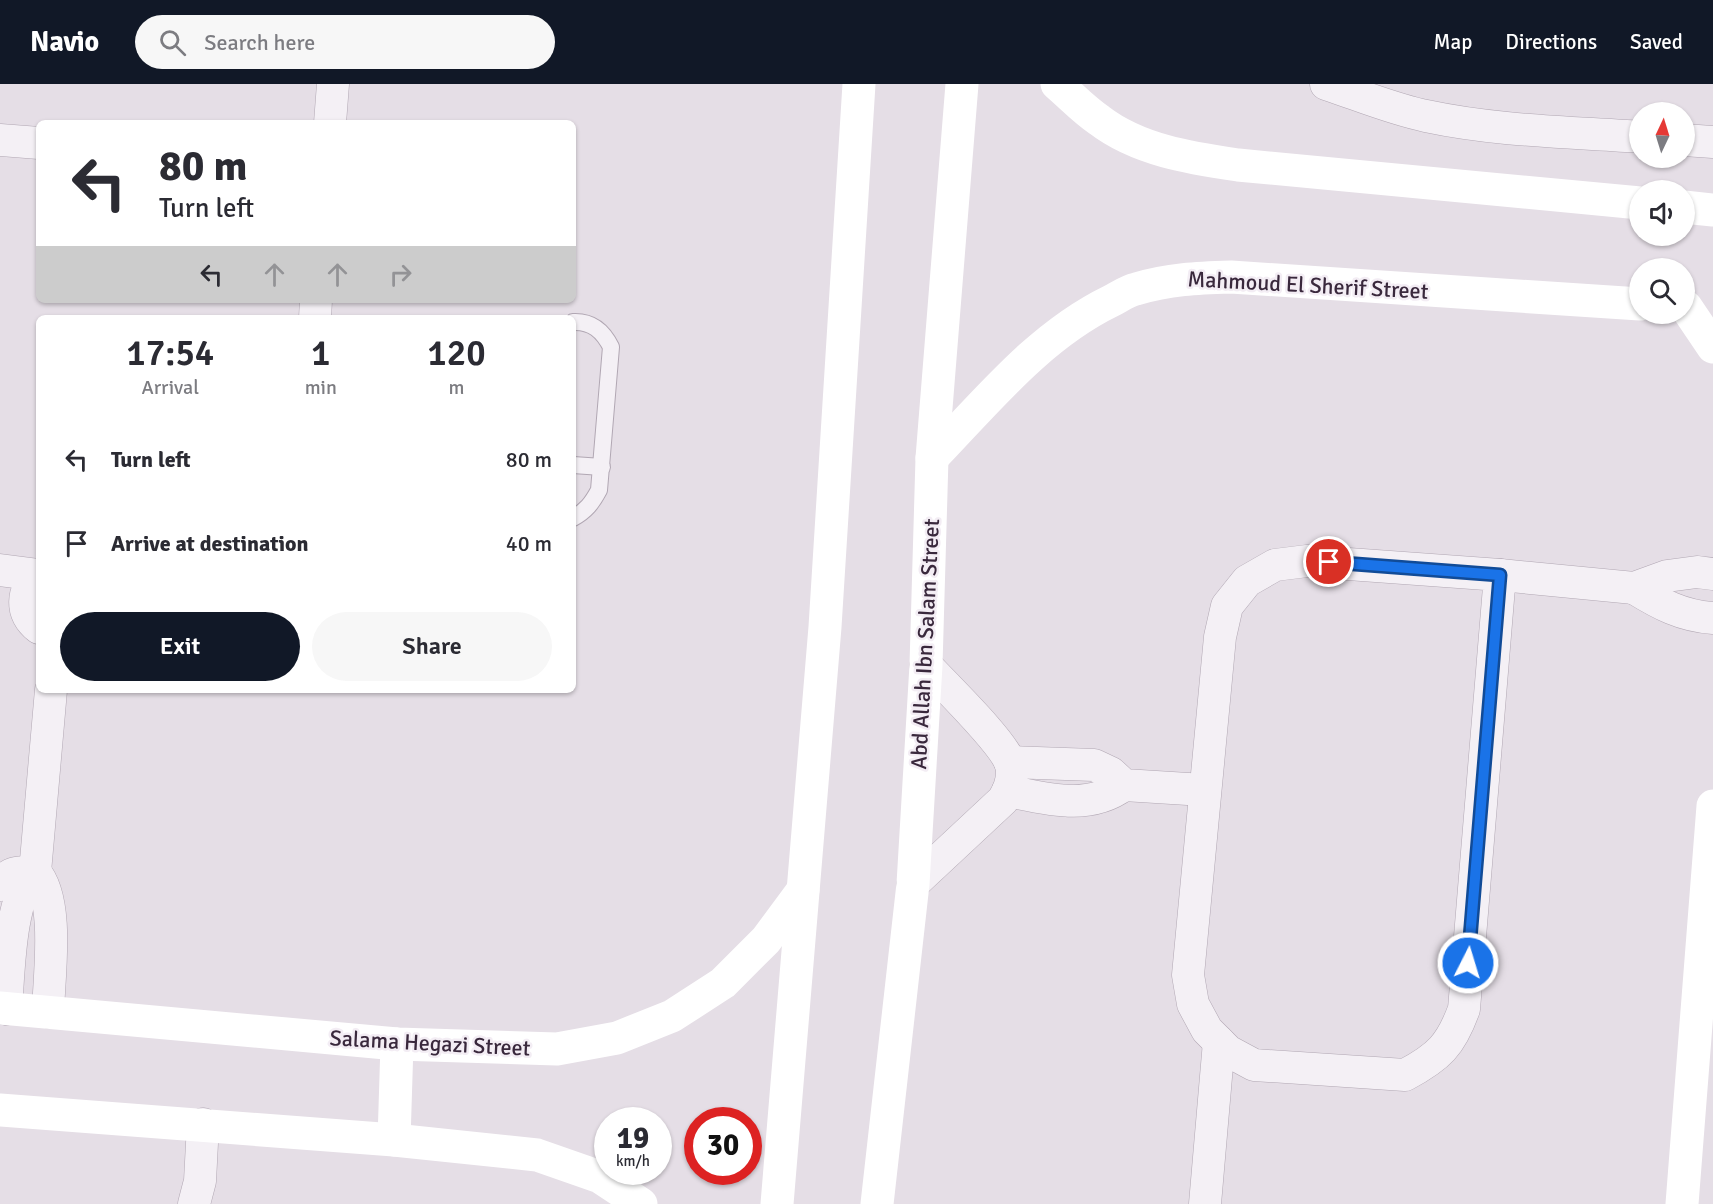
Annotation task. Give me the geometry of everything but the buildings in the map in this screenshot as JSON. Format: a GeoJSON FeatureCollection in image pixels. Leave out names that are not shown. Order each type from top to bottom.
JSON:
{"type":"FeatureCollection","features":[{"type":"Feature","properties":{"kind":"street"},"geometry":{"type":"LineString","coordinates":[[330,120],[333,84]]}},
{"type":"Feature","properties":{"kind":"street"},"geometry":{"type":"LineString","coordinates":[[777,1204],[825,627],[860,84]]}},
{"type":"Feature","properties":{"kind":"street","name":"Abd Allah Ibn Salam Street"},"geometry":{"type":"LineString","coordinates":[[877,1204],[913,884],[926,665],[933,458],[962,84]]}},
{"type":"Feature","properties":{"kind":"street"},"geometry":{"type":"LineString","coordinates":[[1057,84],[1100,122],[1140,143],[1192,159],[1250,167],[1629,202]]}},
{"type":"Feature","properties":{"kind":"street"},"geometry":{"type":"LineString","coordinates":[[1326,84],[1424,116],[1508,128],[1629,136]]}},
{"type":"Feature","properties":{"kind":"street"},"geometry":{"type":"LineString","coordinates":[[0,140],[36,142]]}},
{"type":"Feature","properties":{"kind":"street"},"geometry":{"type":"LineString","coordinates":[[1695,141],[1713,142]]}},
{"type":"Feature","properties":{"kind":"street"},"geometry":{"type":"LineString","coordinates":[[1695,208],[1713,210]]}},
{"type":"Feature","properties":{"kind":"street","name":"Mahmoud El Sherif Street"},"geometry":{"type":"LineString","coordinates":[[933,458],[1018,368],[1057,334],[1091,310],[1134,289],[1179,279],[1231,277],[1629,303]]}},
{"type":"Feature","properties":{"kind":"street"},"geometry":{"type":"LineString","coordinates":[[1695,307],[1713,347]]}},
{"type":"Feature","properties":{"kind":"street"},"geometry":{"type":"LineString","coordinates":[[1500,575],[1464,1009],[1456,1030],[1444,1048],[1426,1064],[1405,1075],[1254,1065],[1228,1051],[1207,1030],[1193,1004],[1188,975],[1220,638],[1227,606],[1247,580],[1275,565],[1307,561],[1500,575],[1634,588],[1667,576],[1697,572],[1713,574]]}},
{"type":"Feature","properties":{"kind":"street"},"geometry":{"type":"LineString","coordinates":[[0,570],[36,575]]}},
{"type":"Feature","properties":{"kind":"street"},"geometry":{"type":"LineString","coordinates":[[36,578],[26,591],[24,601],[26,612],[36,625]]}},
{"type":"Feature","properties":{"kind":"street"},"geometry":{"type":"LineString","coordinates":[[1634,588],[1664,607],[1694,616],[1713,618]]}},
{"type":"Feature","properties":{"kind":"street"},"geometry":{"type":"LineString","coordinates":[[0,617],[22,621],[36,627]]}},
{"type":"Feature","properties":{"kind":"street"},"geometry":{"type":"LineString","coordinates":[[913,884],[1003,800],[1009,776],[999,745],[926,665]]}},
{"type":"Feature","properties":{"kind":"street"},"geometry":{"type":"LineString","coordinates":[[3,1008],[17,908],[28,878],[35,872],[51,693]]}},
{"type":"Feature","properties":{"kind":"street"},"geometry":{"type":"LineString","coordinates":[[1009,776],[1094,765],[1111,773],[1124,785],[1204,790]]}},
{"type":"Feature","properties":{"kind":"street"},"geometry":{"type":"LineString","coordinates":[[1682,1204],[1713,806]]}},
{"type":"Feature","properties":{"kind":"street"},"geometry":{"type":"LineString","coordinates":[[0,885],[8,875],[17,871],[35,872],[43,880],[51,913],[48,1011]]}},
{"type":"Feature","properties":{"kind":"street","name":"Salama Hegazi Street"},"geometry":{"type":"LineString","coordinates":[[3,1008],[397,1044],[557,1049],[616,1038],[672,1016],[723,983],[766,940],[803,890]]}},
{"type":"Feature","properties":{"kind":"street"},"geometry":{"type":"LineString","coordinates":[[1205,1204],[1219,1042]]}},
{"type":"Feature","properties":{"kind":"street"},"geometry":{"type":"LineString","coordinates":[[394,1140],[397,1044]]}},
{"type":"Feature","properties":{"kind":"street"},"geometry":{"type":"LineString","coordinates":[[0,1110],[394,1140],[537,1155],[600,1177],[641,1204]]}},
{"type":"Feature","properties":{"kind":"street"},"geometry":{"type":"LineString","coordinates":[[194,1204],[200,1181],[203,1124]]}},
{"type":"Feature","properties":{"kind":"lane"},"geometry":{"type":"LineString","coordinates":[[576,322],[590,324],[599,330],[611,347],[599,490],[592,503],[583,513],[576,516]]}},
{"type":"Feature","properties":{"kind":"lane"},"geometry":{"type":"LineString","coordinates":[[576,465],[602,467]]}},
{"type":"Feature","properties":{"kind":"route"},"geometry":{"type":"LineString","coordinates":[[1329,562],[1500,575],[1468,963]]}}]}
